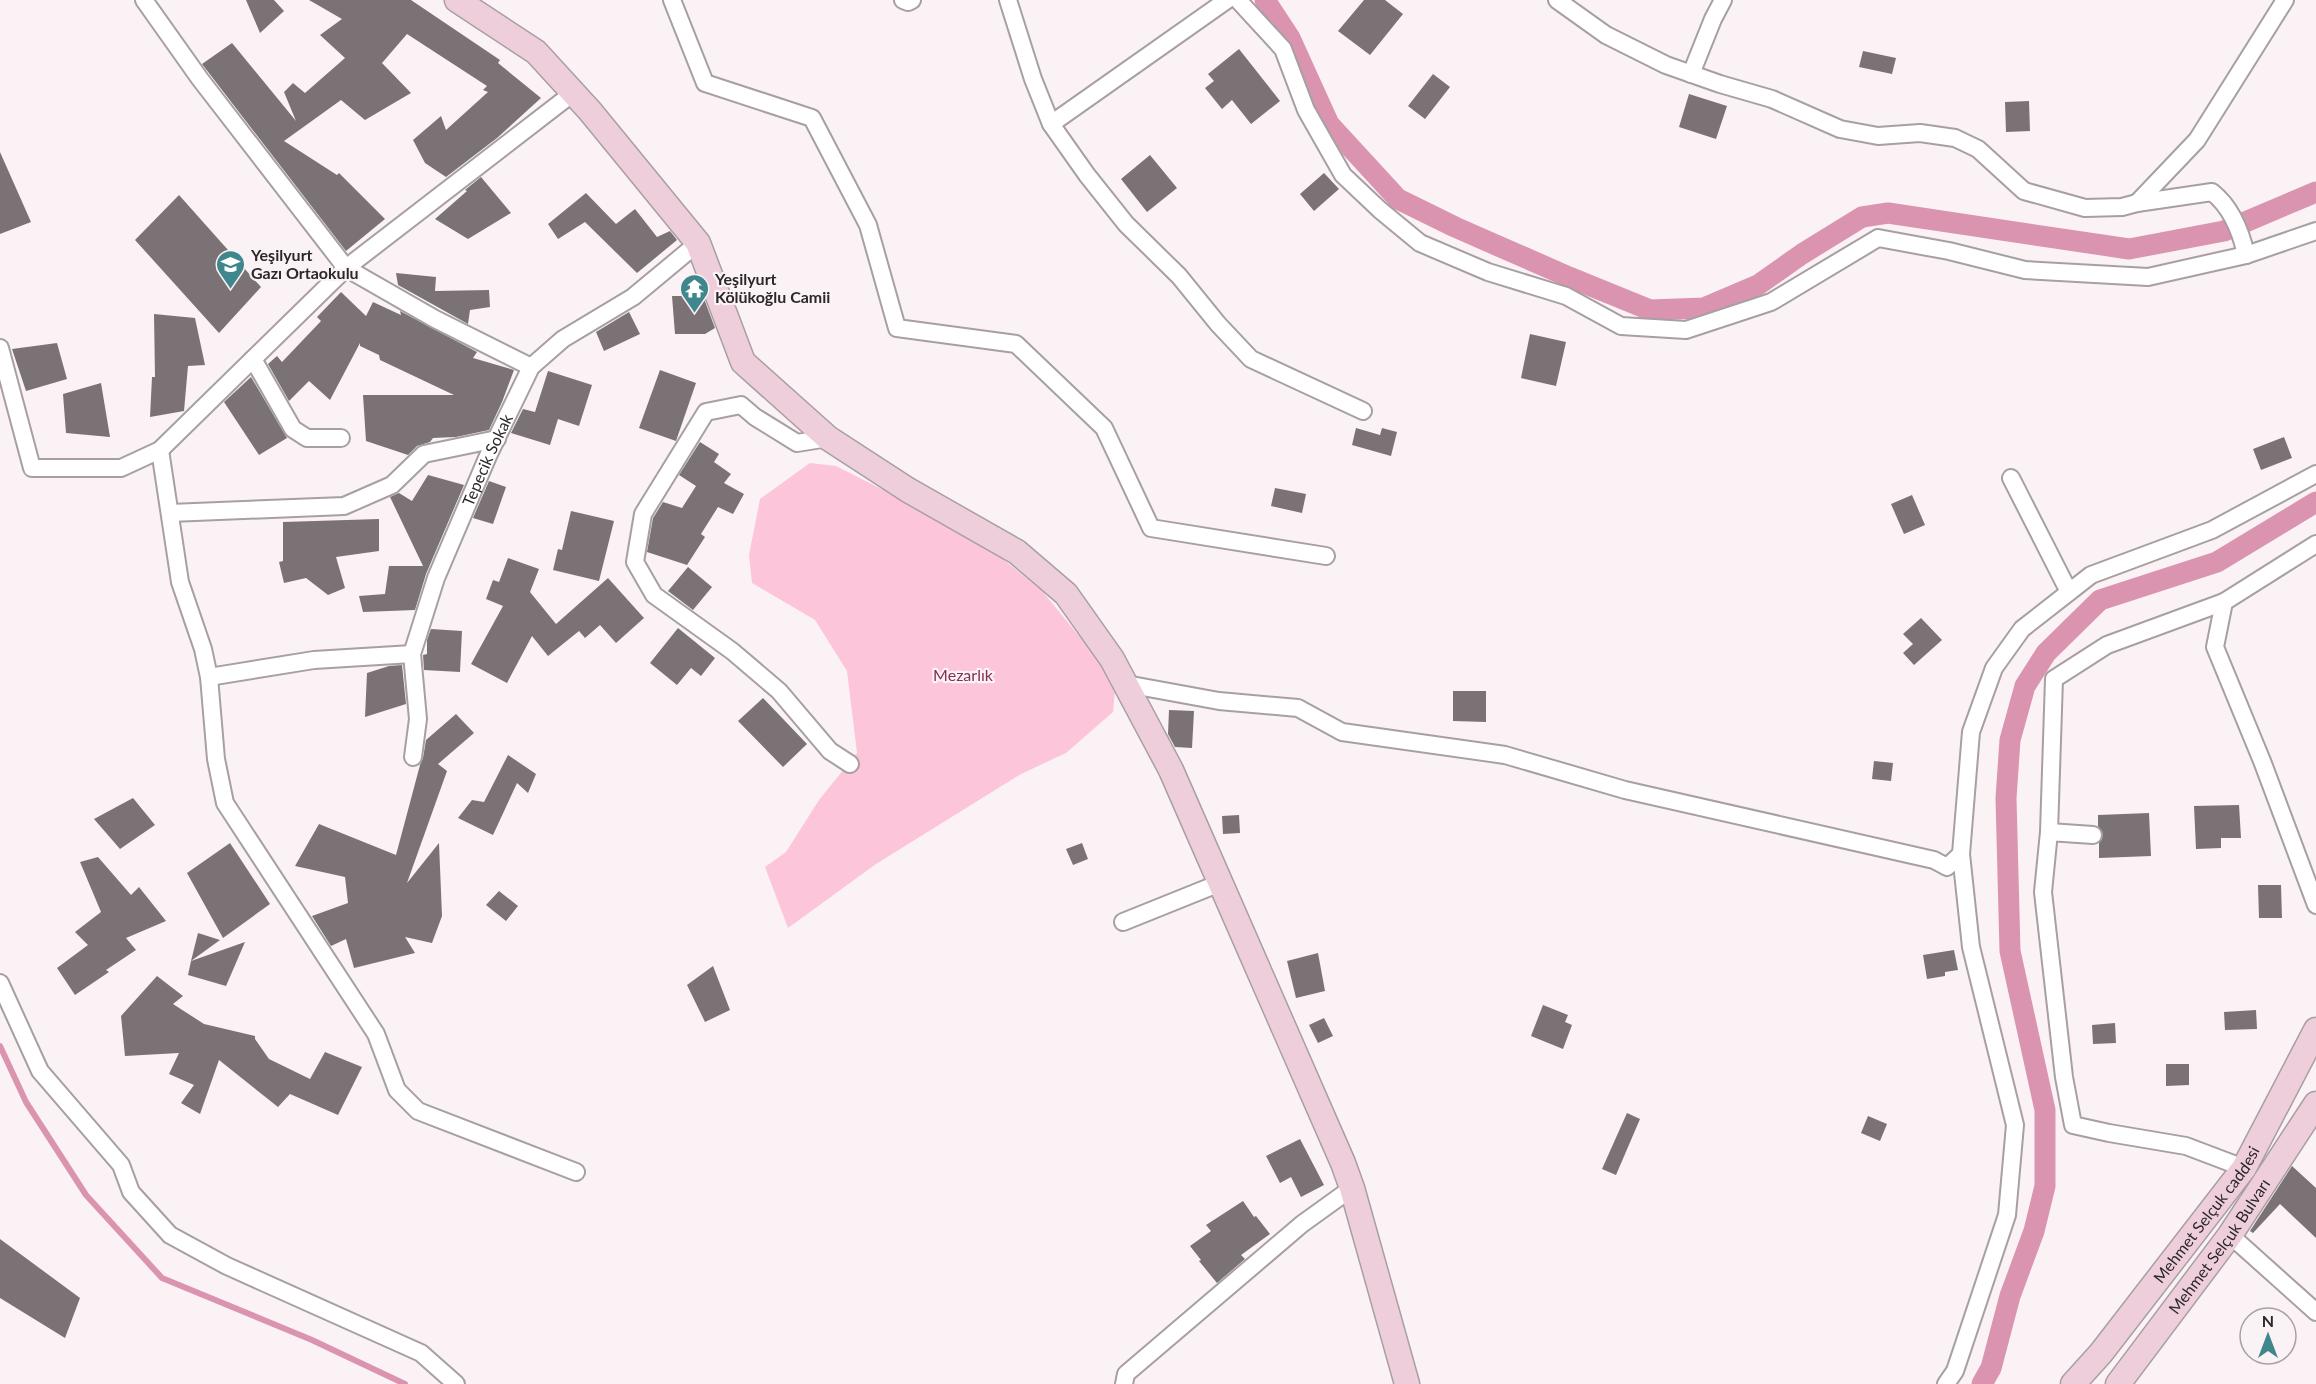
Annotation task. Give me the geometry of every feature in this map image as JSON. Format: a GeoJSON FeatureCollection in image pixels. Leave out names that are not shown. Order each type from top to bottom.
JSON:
{"type":"FeatureCollection","features":[{"type":"Feature","properties":{"kind":"main road"},"geometry":{"type":"LineString","coordinates":[[457,0],[536,52],[698,243],[743,362],[828,438],[908,490],[1017,552],[1066,594],[1112,659],[1171,770],[1352,1188],[1407,1384]]}},
{"type":"Feature","properties":{"kind":"main road","name":"Mehmet Selçuk caddesi"},"geometry":{"type":"LineString","coordinates":[[2073,1384],[2101,1353],[2244,1168],[2316,1030]]}},
{"type":"Feature","properties":{"kind":"main road","name":"Mehmet Selçuk Bulvarı"},"geometry":{"type":"LineString","coordinates":[[2118,1384],[2230,1235],[2316,1104]]}},
{"type":"Feature","properties":{"kind":"main road"},"geometry":{"type":"LineString","coordinates":[[1392,1330],[1420,1384]]}},
{"type":"Feature","properties":{"kind":"street"},"geometry":{"type":"LineString","coordinates":[[144,0],[200,79],[346,268],[435,319],[531,367]]}},
{"type":"Feature","properties":{"kind":"street"},"geometry":{"type":"LineString","coordinates":[[672,0],[705,83],[812,118],[868,225],[897,328],[1016,344],[1104,428],[1151,528],[1326,556]]}},
{"type":"Feature","properties":{"kind":"street"},"geometry":{"type":"LineString","coordinates":[[903,0],[908,2],[912,0]]}},
{"type":"Feature","properties":{"kind":"street"},"geometry":{"type":"LineString","coordinates":[[1008,0],[1033,79],[1052,124],[1086,175],[1126,224],[1179,276],[1218,324],[1251,359],[1363,411]]}},
{"type":"Feature","properties":{"kind":"street"},"geometry":{"type":"LineString","coordinates":[[1052,124],[1227,0]]}},
{"type":"Feature","properties":{"kind":"street"},"geometry":{"type":"LineString","coordinates":[[1238,0],[1283,49],[1306,110],[1343,175],[1380,210],[1420,243],[1488,272],[1566,296],[1621,326],[1686,330],[1771,302],[1878,238],[1949,251],[2025,270],[2148,277],[2246,255],[2316,231]]}},
{"type":"Feature","properties":{"kind":"street"},"geometry":{"type":"LineString","coordinates":[[1557,0],[1606,35],[1666,65],[1772,99],[1840,129],[1878,136],[1920,133],[1955,138],[1978,149],[2024,191],[2085,208],[2122,207],[2212,192],[2224,202],[2243,238],[2246,255]]}},
{"type":"Feature","properties":{"kind":"street"},"geometry":{"type":"LineString","coordinates":[[1691,74],[1713,19],[1724,0]]}},
{"type":"Feature","properties":{"kind":"street"},"geometry":{"type":"LineString","coordinates":[[2137,203],[2197,140],[2285,0]]}},
{"type":"Feature","properties":{"kind":"street"},"geometry":{"type":"LineString","coordinates":[[0,348],[32,468],[121,468],[160,450],[346,268],[573,93]]}},
{"type":"Feature","properties":{"kind":"street","name":"Tepecik Sokak"},"geometry":{"type":"LineString","coordinates":[[413,757],[418,718],[412,654],[436,578],[531,367],[563,339],[633,297],[698,243]]}},
{"type":"Feature","properties":{"kind":"street"},"geometry":{"type":"LineString","coordinates":[[253,359],[293,429],[307,438],[341,438]]}},
{"type":"Feature","properties":{"kind":"street"},"geometry":{"type":"LineString","coordinates":[[828,438],[797,443],[755,417],[741,405],[706,412],[643,514],[635,562],[654,595],[732,651],[779,691],[830,751],[850,764]]}},
{"type":"Feature","properties":{"kind":"street"},"geometry":{"type":"LineString","coordinates":[[0,415],[18,416]]}},
{"type":"Feature","properties":{"kind":"street"},"geometry":{"type":"LineString","coordinates":[[170,513],[344,506],[392,485],[424,454],[497,439]]}},
{"type":"Feature","properties":{"kind":"street"},"geometry":{"type":"LineString","coordinates":[[160,450],[180,582],[209,677],[216,759],[225,803],[376,1034],[397,1090],[418,1111],[576,1172]]}},
{"type":"Feature","properties":{"kind":"street"},"geometry":{"type":"LineString","coordinates":[[1946,1384],[1955,1371],[2007,1215],[2015,1125],[1971,947],[1961,854],[1971,732],[1994,668],[2022,629],[2091,575],[2212,530],[2316,474]]}},
{"type":"Feature","properties":{"kind":"street"},"geometry":{"type":"LineString","coordinates":[[2010,478],[2069,592]]}},
{"type":"Feature","properties":{"kind":"street"},"geometry":{"type":"LineString","coordinates":[[2244,1168],[2186,1146],[2073,1125],[2064,1077],[2043,892],[2049,832],[2054,679],[2107,645],[2224,602],[2316,544]]}},
{"type":"Feature","properties":{"kind":"street"},"geometry":{"type":"LineString","coordinates":[[2224,602],[2215,647],[2262,761],[2316,905]]}},
{"type":"Feature","properties":{"kind":"street"},"geometry":{"type":"LineString","coordinates":[[209,677],[314,660],[412,654]]}},
{"type":"Feature","properties":{"kind":"street"},"geometry":{"type":"LineString","coordinates":[[1125,684],[1219,701],[1298,708],[1342,732],[1505,755],[1625,790],[1934,860],[1947,867],[1961,854]]}},
{"type":"Feature","properties":{"kind":"street"},"geometry":{"type":"LineString","coordinates":[[2049,832],[2093,835]]}},
{"type":"Feature","properties":{"kind":"street"},"geometry":{"type":"LineString","coordinates":[[1123,922],[1220,883]]}},
{"type":"Feature","properties":{"kind":"street"},"geometry":{"type":"LineString","coordinates":[[0,983],[40,1071],[122,1166],[131,1192],[170,1235],[227,1266],[421,1353],[456,1384]]}},
{"type":"Feature","properties":{"kind":"street"},"geometry":{"type":"LineString","coordinates":[[1124,1384],[1126,1374],[1302,1224],[1352,1188]]}},
{"type":"Feature","properties":{"kind":"street"},"geometry":{"type":"LineString","coordinates":[[2230,1235],[2316,1312]]}},
{"type":"Feature","properties":{"kind":"green space","name":"Mezarlık"},"geometry":{"type":"Polygon","coordinates":[[[810,463],[836,466],[975,536],[1043,592],[1102,664],[1115,691],[1113,712],[1066,753],[1021,774],[876,864],[788,928],[765,867],[786,852],[819,800],[857,753],[847,671],[815,620],[752,583],[749,555],[760,499],[810,463]]]}},
{"type":"Feature","properties":{"kind":"building"},"geometry":{"type":"Polygon","coordinates":[[[246,0],[274,0],[284,11],[260,33],[246,0]]]}},
{"type":"Feature","properties":{"kind":"building"},"geometry":{"type":"Polygon","coordinates":[[[309,0],[411,0],[500,60],[498,63],[541,98],[497,138],[446,177],[425,163],[413,140],[441,116],[446,130],[488,92],[483,90],[487,86],[407,34],[382,63],[411,93],[365,120],[341,100],[284,141],[337,175],[339,173],[385,219],[346,251],[202,64],[232,43],[296,121],[284,92],[293,83],[305,93],[345,58],[320,35],[342,19],[309,0]]]}},
{"type":"Feature","properties":{"kind":"building"},"geometry":{"type":"Polygon","coordinates":[[[1364,0],[1385,0],[1403,14],[1370,55],[1338,31],[1364,0]]]}},
{"type":"Feature","properties":{"kind":"building"},"geometry":{"type":"Polygon","coordinates":[[[1239,49],[1280,101],[1251,124],[1232,100],[1222,109],[1205,88],[1214,81],[1208,74],[1239,49]]]}},
{"type":"Feature","properties":{"kind":"building"},"geometry":{"type":"Polygon","coordinates":[[[1863,51],[1896,58],[1892,74],[1859,67],[1863,51]]]}},
{"type":"Feature","properties":{"kind":"building"},"geometry":{"type":"Polygon","coordinates":[[[1433,74],[1450,87],[1425,119],[1408,106],[1433,74]]]}},
{"type":"Feature","properties":{"kind":"building"},"geometry":{"type":"Polygon","coordinates":[[[1689,94],[1727,106],[1716,139],[1679,127],[1689,94]]]}},
{"type":"Feature","properties":{"kind":"building"},"geometry":{"type":"Polygon","coordinates":[[[2029,101],[2030,131],[2006,132],[2005,102],[2029,101]]]}},
{"type":"Feature","properties":{"kind":"building"},"geometry":{"type":"Polygon","coordinates":[[[0,152],[31,222],[0,234],[0,152]]]}},
{"type":"Feature","properties":{"kind":"building"},"geometry":{"type":"Polygon","coordinates":[[[1150,155],[1177,188],[1147,212],[1121,179],[1150,155]]]}},
{"type":"Feature","properties":{"kind":"building"},"geometry":{"type":"Polygon","coordinates":[[[1324,173],[1339,189],[1314,211],[1300,194],[1324,173]]]}},
{"type":"Feature","properties":{"kind":"building"},"geometry":{"type":"Polygon","coordinates":[[[481,177],[511,213],[468,239],[435,219],[481,177]]]}},
{"type":"Feature","properties":{"kind":"building"},"geometry":{"type":"Polygon","coordinates":[[[586,193],[616,224],[635,209],[657,237],[670,231],[677,240],[637,273],[585,222],[558,239],[548,224],[586,193]]]}},
{"type":"Feature","properties":{"kind":"building"},"geometry":{"type":"Polygon","coordinates":[[[179,195],[261,287],[219,333],[135,240],[179,195]]]}},
{"type":"Feature","properties":{"kind":"building"},"geometry":{"type":"Polygon","coordinates":[[[396,273],[436,277],[435,291],[489,290],[490,307],[470,310],[468,324],[398,285],[396,273]]]}},
{"type":"Feature","properties":{"kind":"building"},"geometry":{"type":"Polygon","coordinates":[[[341,292],[366,316],[373,302],[401,315],[400,311],[477,352],[473,358],[514,370],[489,430],[456,437],[433,438],[430,442],[417,446],[408,455],[366,441],[363,395],[454,395],[380,360],[379,355],[360,346],[360,343],[330,400],[309,381],[289,401],[268,364],[277,356],[282,362],[321,321],[317,317],[341,292]]]}},
{"type":"Feature","properties":{"kind":"building"},"geometry":{"type":"Polygon","coordinates":[[[672,296],[703,296],[715,328],[705,334],[675,334],[672,296]]]}},
{"type":"Feature","properties":{"kind":"building"},"geometry":{"type":"Polygon","coordinates":[[[629,312],[640,334],[604,351],[596,332],[629,312]]]}},
{"type":"Feature","properties":{"kind":"building"},"geometry":{"type":"Polygon","coordinates":[[[154,314],[195,318],[205,365],[188,366],[184,411],[150,417],[152,377],[155,377],[154,314]]]}},
{"type":"Feature","properties":{"kind":"building"},"geometry":{"type":"Polygon","coordinates":[[[1530,334],[1566,342],[1556,386],[1521,378],[1530,334]]]}},
{"type":"Feature","properties":{"kind":"building"},"geometry":{"type":"Polygon","coordinates":[[[57,343],[67,379],[26,391],[12,349],[57,343]]]}},
{"type":"Feature","properties":{"kind":"building"},"geometry":{"type":"Polygon","coordinates":[[[660,370],[696,383],[676,441],[639,428],[660,370]]]}},
{"type":"Feature","properties":{"kind":"building"},"geometry":{"type":"Polygon","coordinates":[[[548,371],[592,385],[579,426],[558,419],[550,445],[511,433],[523,409],[535,412],[548,371]]]}},
{"type":"Feature","properties":{"kind":"building"},"geometry":{"type":"Polygon","coordinates":[[[251,377],[287,438],[259,455],[224,402],[251,377]]]}},
{"type":"Feature","properties":{"kind":"building"},"geometry":{"type":"Polygon","coordinates":[[[101,383],[110,437],[66,433],[63,394],[101,383]]]}},
{"type":"Feature","properties":{"kind":"building"},"geometry":{"type":"Polygon","coordinates":[[[1356,428],[1380,435],[1382,428],[1397,432],[1391,456],[1352,445],[1356,428]]]}},
{"type":"Feature","properties":{"kind":"building"},"geometry":{"type":"Polygon","coordinates":[[[2284,437],[2292,458],[2261,470],[2253,449],[2284,437]]]}},
{"type":"Feature","properties":{"kind":"building"},"geometry":{"type":"Polygon","coordinates":[[[700,442],[719,454],[714,462],[731,474],[724,483],[744,494],[733,514],[718,507],[701,534],[705,537],[687,565],[647,552],[653,518],[663,502],[682,508],[696,486],[679,475],[700,442]]]}},
{"type":"Feature","properties":{"kind":"building"},"geometry":{"type":"Polygon","coordinates":[[[428,475],[464,485],[426,574],[415,610],[363,612],[359,596],[385,594],[389,566],[423,566],[390,497],[399,493],[412,501],[428,475]]]}},
{"type":"Feature","properties":{"kind":"building"},"geometry":{"type":"Polygon","coordinates":[[[489,481],[506,487],[493,524],[473,518],[489,481]]]}},
{"type":"Feature","properties":{"kind":"building"},"geometry":{"type":"Polygon","coordinates":[[[1275,488],[1306,494],[1302,513],[1271,506],[1275,488]]]}},
{"type":"Feature","properties":{"kind":"building"},"geometry":{"type":"Polygon","coordinates":[[[1912,495],[1925,525],[1904,534],[1891,504],[1912,495]]]}},
{"type":"Feature","properties":{"kind":"building"},"geometry":{"type":"Polygon","coordinates":[[[571,511],[614,521],[599,581],[553,570],[558,549],[562,550],[571,511]]]}},
{"type":"Feature","properties":{"kind":"building"},"geometry":{"type":"Polygon","coordinates":[[[379,519],[379,551],[336,557],[345,588],[328,595],[306,578],[284,583],[279,562],[283,561],[283,522],[379,519]]]}},
{"type":"Feature","properties":{"kind":"building"},"geometry":{"type":"Polygon","coordinates":[[[508,558],[539,569],[530,592],[556,624],[608,578],[644,618],[616,643],[600,625],[585,638],[579,631],[548,656],[532,636],[507,683],[471,664],[503,606],[486,599],[493,580],[499,582],[508,558]]]}},
{"type":"Feature","properties":{"kind":"building"},"geometry":{"type":"Polygon","coordinates":[[[688,567],[712,587],[693,610],[668,591],[688,567]]]}},
{"type":"Feature","properties":{"kind":"building"},"geometry":{"type":"Polygon","coordinates":[[[1921,618],[1942,640],[1914,665],[1903,653],[1913,644],[1903,634],[1921,618]]]}},
{"type":"Feature","properties":{"kind":"building"},"geometry":{"type":"Polygon","coordinates":[[[678,628],[715,658],[701,676],[691,668],[677,685],[650,663],[678,628]]]}},
{"type":"Feature","properties":{"kind":"building"},"geometry":{"type":"Polygon","coordinates":[[[431,629],[462,631],[460,672],[424,670],[423,655],[427,654],[427,640],[431,629]]]}},
{"type":"Feature","properties":{"kind":"building"},"geometry":{"type":"Polygon","coordinates":[[[402,665],[406,704],[365,717],[367,673],[389,666],[402,665]]]}},
{"type":"Feature","properties":{"kind":"building"},"geometry":{"type":"Polygon","coordinates":[[[1453,691],[1486,691],[1486,722],[1453,721],[1453,691]]]}},
{"type":"Feature","properties":{"kind":"building"},"geometry":{"type":"Polygon","coordinates":[[[763,698],[807,744],[783,767],[738,721],[763,698]]]}},
{"type":"Feature","properties":{"kind":"building"},"geometry":{"type":"Polygon","coordinates":[[[1169,710],[1194,711],[1192,748],[1175,747],[1168,734],[1169,710]]]}},
{"type":"Feature","properties":{"kind":"building"},"geometry":{"type":"Polygon","coordinates":[[[456,714],[474,733],[438,764],[447,771],[407,883],[439,843],[442,916],[432,943],[405,937],[415,953],[354,968],[346,939],[331,946],[312,916],[348,903],[345,877],[295,866],[319,824],[396,855],[426,740],[456,714]]]}},
{"type":"Feature","properties":{"kind":"building"},"geometry":{"type":"Polygon","coordinates":[[[508,755],[536,774],[528,793],[517,783],[493,835],[458,818],[472,800],[484,802],[508,755]]]}},
{"type":"Feature","properties":{"kind":"building"},"geometry":{"type":"Polygon","coordinates":[[[1874,761],[1893,763],[1891,781],[1872,779],[1874,761]]]}},
{"type":"Feature","properties":{"kind":"building"},"geometry":{"type":"Polygon","coordinates":[[[133,798],[155,825],[120,849],[94,819],[133,798]]]}},
{"type":"Feature","properties":{"kind":"building"},"geometry":{"type":"Polygon","coordinates":[[[2239,805],[2241,838],[2221,838],[2221,848],[2196,849],[2194,806],[2239,805]]]}},
{"type":"Feature","properties":{"kind":"building"},"geometry":{"type":"Polygon","coordinates":[[[2149,813],[2151,856],[2099,858],[2099,843],[2103,835],[2098,826],[2098,815],[2149,813]]]}},
{"type":"Feature","properties":{"kind":"building"},"geometry":{"type":"Polygon","coordinates":[[[1239,815],[1240,833],[1223,834],[1222,816],[1239,815]]]}},
{"type":"Feature","properties":{"kind":"building"},"geometry":{"type":"Polygon","coordinates":[[[230,843],[270,904],[223,938],[187,873],[230,843]]]}},
{"type":"Feature","properties":{"kind":"building"},"geometry":{"type":"Polygon","coordinates":[[[1082,843],[1088,859],[1073,865],[1066,849],[1082,843]]]}},
{"type":"Feature","properties":{"kind":"building"},"geometry":{"type":"Polygon","coordinates":[[[98,857],[131,895],[139,887],[166,921],[126,938],[136,950],[75,995],[57,968],[88,945],[75,932],[101,912],[80,862],[98,857]]]}},
{"type":"Feature","properties":{"kind":"building"},"geometry":{"type":"Polygon","coordinates":[[[2258,885],[2281,885],[2282,918],[2259,918],[2258,885]]]}},
{"type":"Feature","properties":{"kind":"building"},"geometry":{"type":"Polygon","coordinates":[[[499,891],[518,906],[506,921],[486,905],[499,891]]]}},
{"type":"Feature","properties":{"kind":"building"},"geometry":{"type":"Polygon","coordinates":[[[198,933],[220,940],[191,961],[198,933]]]}},
{"type":"Feature","properties":{"kind":"building"},"geometry":{"type":"Polygon","coordinates":[[[245,942],[226,986],[188,975],[191,961],[245,942]]]}},
{"type":"Feature","properties":{"kind":"building"},"geometry":{"type":"Polygon","coordinates":[[[1954,950],[1958,970],[1945,972],[1945,976],[1927,979],[1923,955],[1954,950]]]}},
{"type":"Feature","properties":{"kind":"building"},"geometry":{"type":"Polygon","coordinates":[[[1318,953],[1325,991],[1296,998],[1287,961],[1318,953]]]}},
{"type":"Feature","properties":{"kind":"building"},"geometry":{"type":"Polygon","coordinates":[[[713,966],[730,1010],[705,1022],[687,985],[713,966]]]}},
{"type":"Feature","properties":{"kind":"building"},"geometry":{"type":"Polygon","coordinates":[[[157,976],[183,996],[173,1004],[204,1024],[255,1036],[269,1059],[310,1079],[325,1052],[362,1067],[338,1115],[290,1094],[278,1107],[219,1060],[200,1114],[181,1103],[194,1085],[169,1074],[179,1053],[125,1056],[121,1016],[157,976]]]}},
{"type":"Feature","properties":{"kind":"building"},"geometry":{"type":"Polygon","coordinates":[[[1543,1005],[1568,1015],[1565,1022],[1572,1025],[1563,1049],[1531,1036],[1543,1005]]]}},
{"type":"Feature","properties":{"kind":"building"},"geometry":{"type":"Polygon","coordinates":[[[2256,1010],[2257,1029],[2225,1030],[2224,1012],[2256,1010]]]}},
{"type":"Feature","properties":{"kind":"building"},"geometry":{"type":"Polygon","coordinates":[[[1324,1018],[1333,1036],[1318,1043],[1309,1025],[1324,1018]]]}},
{"type":"Feature","properties":{"kind":"building"},"geometry":{"type":"Polygon","coordinates":[[[2115,1023],[2116,1043],[2093,1044],[2092,1025],[2115,1023]]]}},
{"type":"Feature","properties":{"kind":"building"},"geometry":{"type":"Polygon","coordinates":[[[2166,1064],[2189,1064],[2189,1085],[2166,1086],[2166,1064]]]}},
{"type":"Feature","properties":{"kind":"building"},"geometry":{"type":"Polygon","coordinates":[[[1627,1113],[1640,1119],[1616,1175],[1602,1169],[1627,1113]]]}},
{"type":"Feature","properties":{"kind":"building"},"geometry":{"type":"Polygon","coordinates":[[[1868,1116],[1887,1124],[1880,1141],[1861,1133],[1868,1116]]]}},
{"type":"Feature","properties":{"kind":"building"},"geometry":{"type":"Polygon","coordinates":[[[1300,1139],[1324,1185],[1301,1197],[1291,1177],[1280,1183],[1266,1156],[1300,1139]]]}},
{"type":"Feature","properties":{"kind":"building"},"geometry":{"type":"Polygon","coordinates":[[[2292,1166],[2316,1188],[2316,1238],[2280,1204],[2253,1233],[2250,1231],[2292,1166]]]}},
{"type":"Feature","properties":{"kind":"building"},"geometry":{"type":"Polygon","coordinates":[[[1243,1201],[1270,1234],[1241,1255],[1245,1259],[1217,1283],[1190,1246],[1211,1231],[1206,1225],[1243,1201]]]}},
{"type":"Feature","properties":{"kind":"building"},"geometry":{"type":"Polygon","coordinates":[[[0,1239],[80,1298],[65,1338],[0,1298],[0,1239]]]}},
{"type":"Feature","properties":{"kind":"waterway"},"geometry":{"type":"LineString","coordinates":[[1265,0],[1290,38],[1329,124],[1398,199],[1455,227],[1650,310],[1704,308],[1758,285],[1802,254],[1862,217],[1888,213],[2129,249],[2224,231],[2316,192]]}},
{"type":"Feature","properties":{"kind":"waterway"},"geometry":{"type":"LineString","coordinates":[[1982,1384],[1991,1368],[2010,1296],[2034,1231],[2045,1186],[2045,1110],[2010,951],[2006,798],[2010,740],[2025,686],[2046,653],[2100,600],[2217,562],[2316,502]]}},
{"type":"Feature","properties":{"kind":"waterway"},"geometry":{"type":"LineString","coordinates":[[0,1046],[26,1102],[86,1195],[162,1278],[312,1340],[405,1384]]}},
{"type":"Feature","properties":{"kind":"place","name":"Yeşilyurt Gazı Ortaokulu"},"geometry":{"type":"Point","coordinates":[230,290]}},
{"type":"Feature","properties":{"kind":"place","name":"Yeşilyurt Kölükoğlu Camii"},"geometry":{"type":"Point","coordinates":[694,314]}}]}
